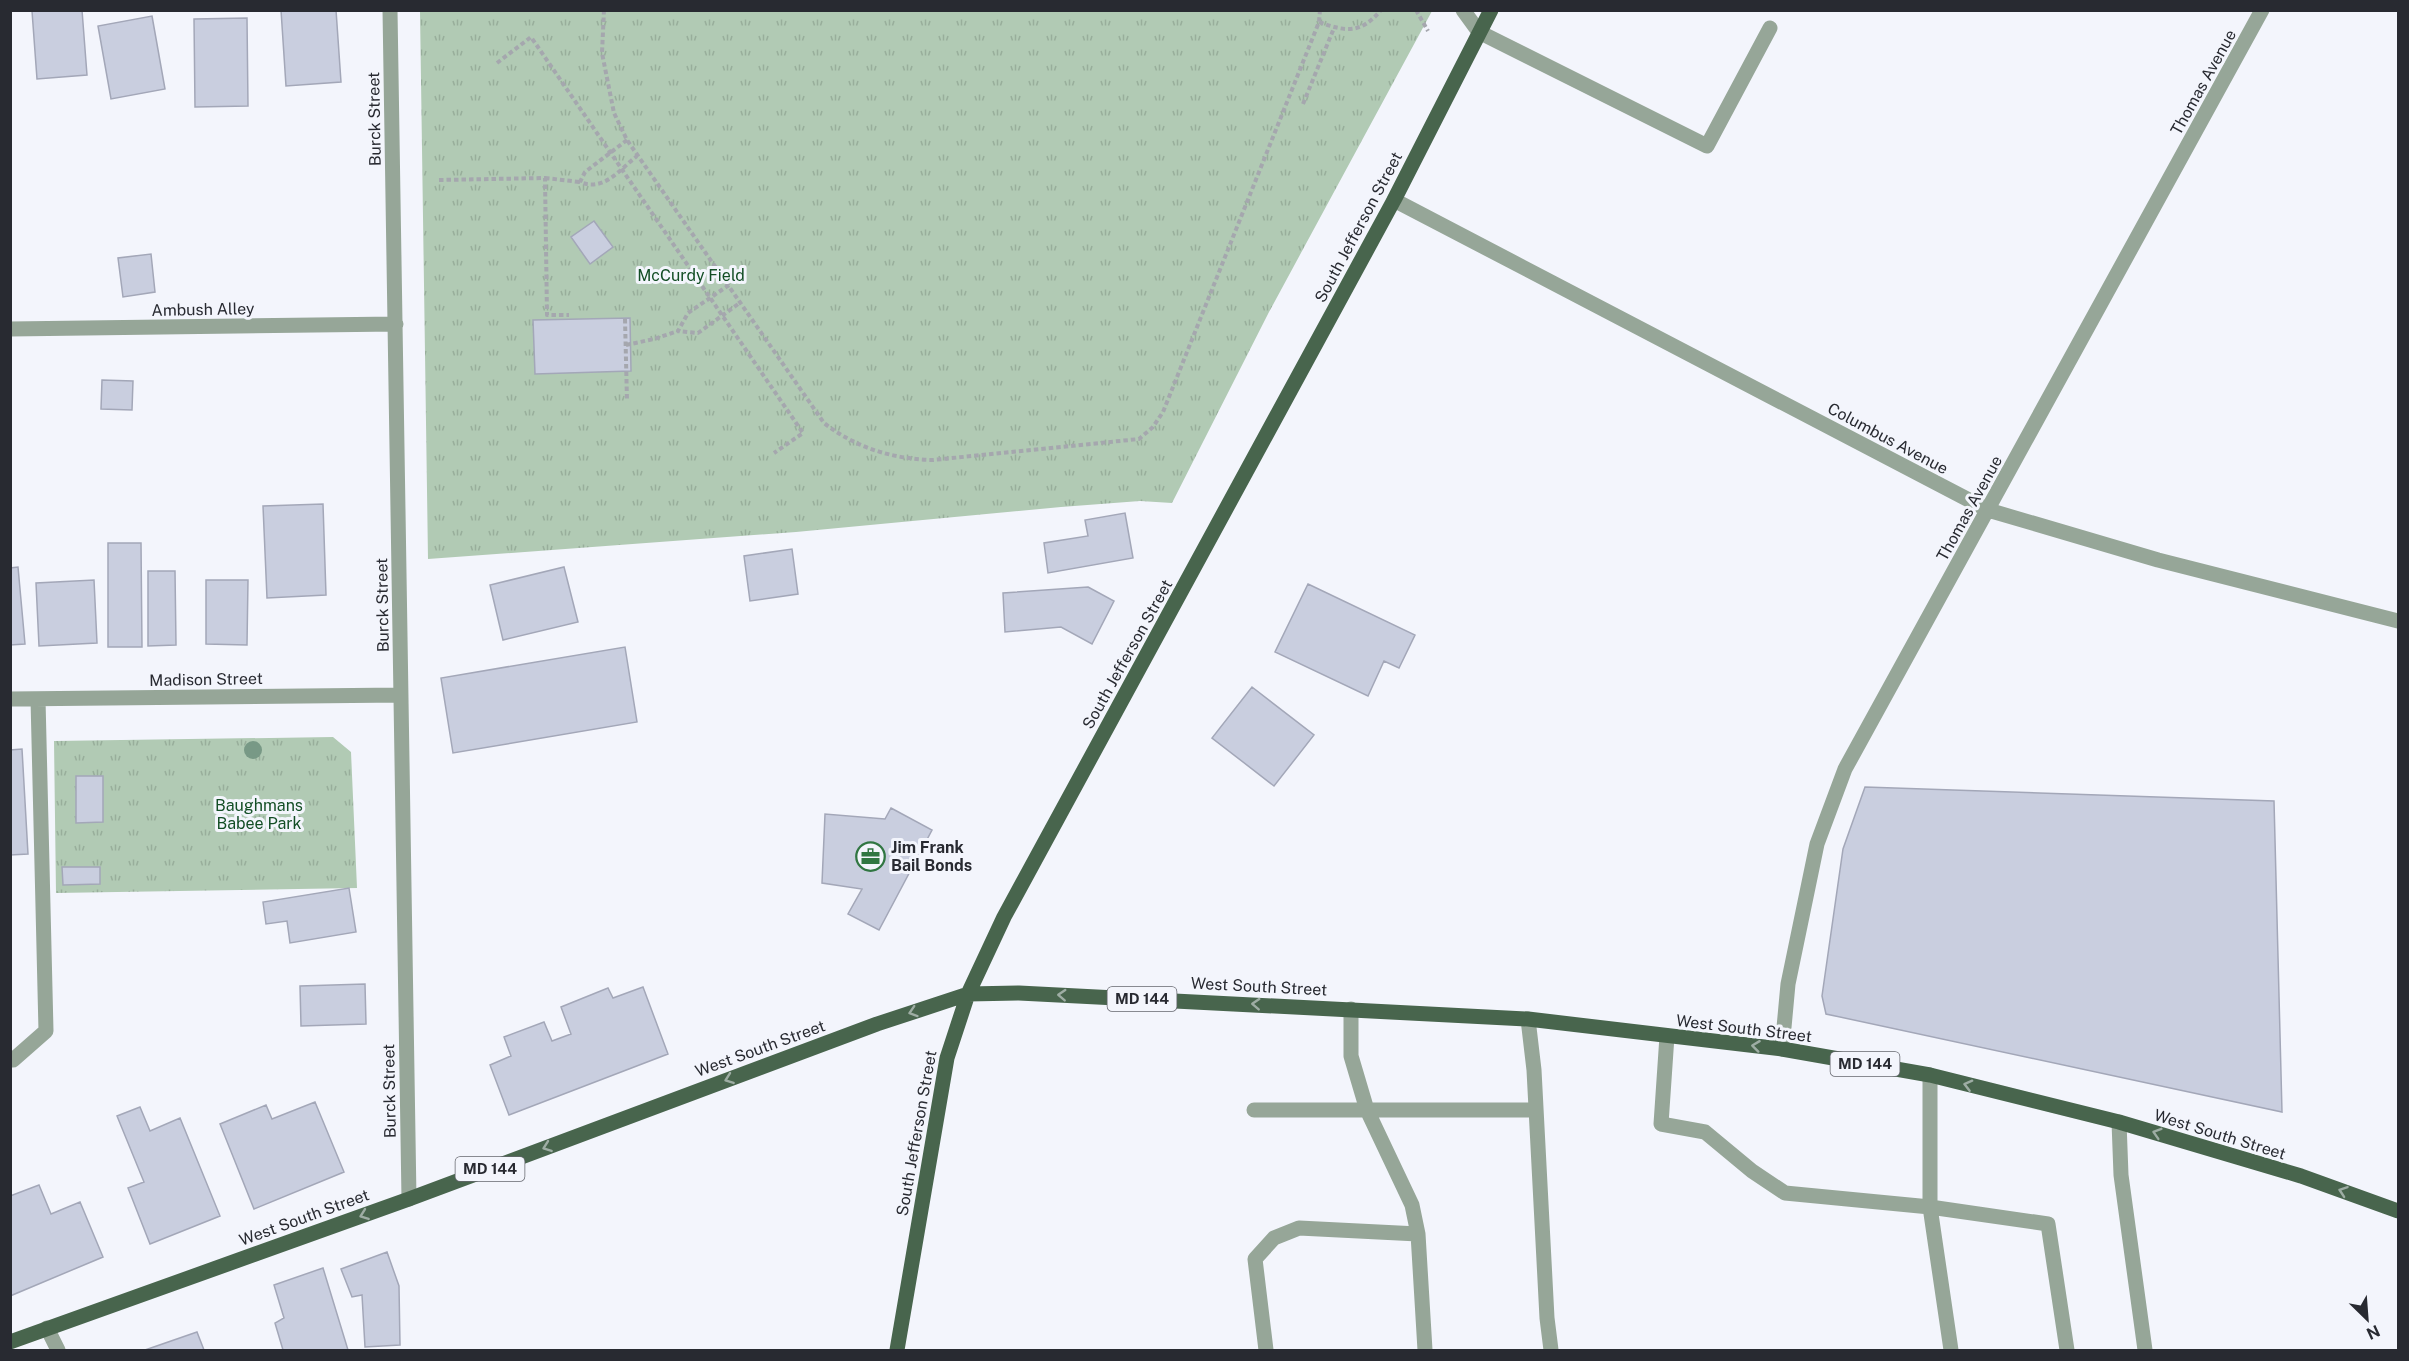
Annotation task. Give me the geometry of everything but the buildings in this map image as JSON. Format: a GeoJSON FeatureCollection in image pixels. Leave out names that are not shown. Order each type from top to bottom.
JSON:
{"type":"FeatureCollection","features":[{"type":"Feature","properties":{"kind":"main road","name":"South Jefferson Street"},"geometry":{"type":"LineString","coordinates":[[897,1350],[946,1058],[968,994],[1004,917],[1394,200],[1491,10]]}},
{"type":"Feature","properties":{"kind":"main road","name":"West South Street"},"geometry":{"type":"LineString","coordinates":[[10,1342],[409,1199],[877,1024],[968,994],[1020,993],[1528,1019],[1782,1049],[1930,1075],[2119,1122],[2301,1176],[2398,1211]]}},
{"type":"Feature","properties":{"kind":"street","name":"Burck Street"},"geometry":{"type":"LineString","coordinates":[[390,10],[409,1199]]}},
{"type":"Feature","properties":{"kind":"street"},"geometry":{"type":"LineString","coordinates":[[1463,10],[1479,32],[1707,146],[1770,28]]}},
{"type":"Feature","properties":{"kind":"street","name":"Thomas Avenue"},"geometry":{"type":"LineString","coordinates":[[1782,1049],[1788,984],[1817,844],[1845,769],[2262,10]]}},
{"type":"Feature","properties":{"kind":"street","name":"Columbus Avenue"},"geometry":{"type":"LineString","coordinates":[[1394,200],[1988,510],[2158,560],[2398,621]]}},
{"type":"Feature","properties":{"kind":"street","name":"Ambush Alley"},"geometry":{"type":"LineString","coordinates":[[10,329],[396,324]]}},
{"type":"Feature","properties":{"kind":"street","name":"Madison Street"},"geometry":{"type":"LineString","coordinates":[[10,699],[401,695]]}},
{"type":"Feature","properties":{"kind":"street"},"geometry":{"type":"LineString","coordinates":[[10,1060],[13,1060],[45,1031],[38,699]]}},
{"type":"Feature","properties":{"kind":"street"},"geometry":{"type":"LineString","coordinates":[[1351,1009],[1351,1056],[1367,1110],[1412,1204],[1418,1234],[1425,1350]]}},
{"type":"Feature","properties":{"kind":"street"},"geometry":{"type":"LineString","coordinates":[[1528,1019],[1534,1070],[1547,1318],[1551,1350]]}},
{"type":"Feature","properties":{"kind":"street"},"geometry":{"type":"LineString","coordinates":[[1667,1036],[1661,1124],[1705,1132],[1752,1171],[1785,1193],[1930,1207],[2048,1224],[2067,1350]]}},
{"type":"Feature","properties":{"kind":"street"},"geometry":{"type":"LineString","coordinates":[[1930,1075],[1930,1207],[1951,1350]]}},
{"type":"Feature","properties":{"kind":"street"},"geometry":{"type":"LineString","coordinates":[[1254,1110],[1535,1110]]}},
{"type":"Feature","properties":{"kind":"street"},"geometry":{"type":"LineString","coordinates":[[2119,1122],[2121,1175],[2145,1350]]}},
{"type":"Feature","properties":{"kind":"street"},"geometry":{"type":"LineString","coordinates":[[1266,1350],[1255,1259],[1274,1238],[1299,1228],[1418,1234]]}},
{"type":"Feature","properties":{"kind":"street"},"geometry":{"type":"LineString","coordinates":[[47,1328],[58,1350]]}},
{"type":"Feature","properties":{"kind":"path"},"geometry":{"type":"LineString","coordinates":[[603,10],[602,53],[614,113],[637,156],[824,423],[838,434],[884,454],[907,460],[933,460],[1139,439],[1153,427],[1163,412],[1319,22],[1320,10]]}},
{"type":"Feature","properties":{"kind":"path"},"geometry":{"type":"LineString","coordinates":[[1319,22],[1352,30],[1374,19],[1381,10]]}},
{"type":"Feature","properties":{"kind":"path"},"geometry":{"type":"LineString","coordinates":[[1416,10],[1428,32]]}},
{"type":"Feature","properties":{"kind":"path"},"geometry":{"type":"LineString","coordinates":[[1303,104],[1334,27]]}},
{"type":"Feature","properties":{"kind":"path"},"geometry":{"type":"LineString","coordinates":[[497,63],[531,37],[803,433],[774,453]]}},
{"type":"Feature","properties":{"kind":"path"},"geometry":{"type":"LineString","coordinates":[[580,182],[585,172],[627,140]]}},
{"type":"Feature","properties":{"kind":"path"},"geometry":{"type":"LineString","coordinates":[[439,180],[545,178],[580,182],[591,187],[603,183],[637,156]]}},
{"type":"Feature","properties":{"kind":"path"},"geometry":{"type":"LineString","coordinates":[[545,178],[547,315],[569,315]]}},
{"type":"Feature","properties":{"kind":"path"},"geometry":{"type":"LineString","coordinates":[[678,331],[688,313],[729,285]]}},
{"type":"Feature","properties":{"kind":"path"},"geometry":{"type":"LineString","coordinates":[[626,345],[678,331],[698,333],[741,302]]}},
{"type":"Feature","properties":{"kind":"path"},"geometry":{"type":"LineString","coordinates":[[625,320],[627,401]]}},
{"type":"Feature","properties":{"kind":"green space","name":"McCurdy Field"},"geometry":{"type":"Polygon","coordinates":[[[420,11],[1432,11],[1269,312],[1172,503],[1140,501],[796,532],[428,559],[420,11]]]}},
{"type":"Feature","properties":{"kind":"green space","name":"Baughmans Babee Park"},"geometry":{"type":"Polygon","coordinates":[[[333,737],[351,752],[357,888],[56,893],[54,741],[333,737]]]}},
{"type":"Feature","properties":{"kind":"place","name":"Jim Frank Bail Bonds"},"geometry":{"type":"Point","coordinates":[870,856]}}]}
